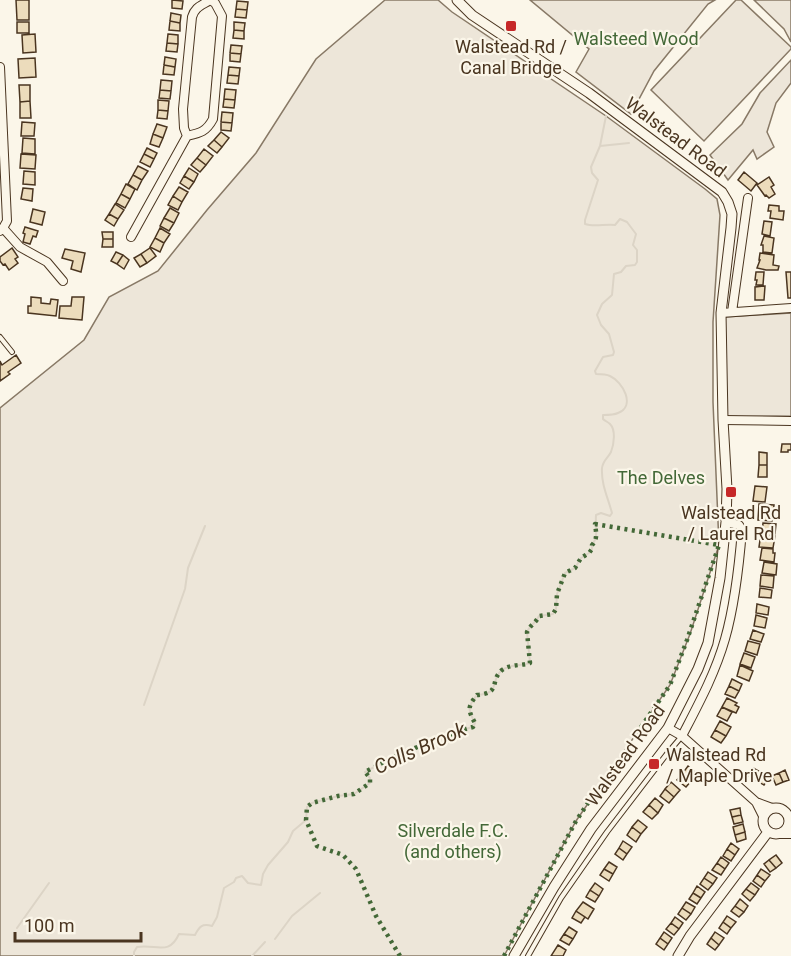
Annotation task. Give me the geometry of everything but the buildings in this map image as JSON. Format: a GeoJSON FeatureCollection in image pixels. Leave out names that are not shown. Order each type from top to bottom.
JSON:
{"type":"FeatureCollection","features":[{"type":"Feature","properties":{"kind":"street"},"geometry":{"type":"LineString","coordinates":[[131,237],[187,136],[200,133],[209,127],[213,119],[222,16],[215,3],[210,0],[198,6],[192,17],[183,109],[187,136]]}},
{"type":"Feature","properties":{"kind":"street","name":"Walstead Road"},"geometry":{"type":"LineString","coordinates":[[457,0],[472,15],[589,93],[722,192],[732,213],[721,313],[726,522],[720,578],[708,643],[698,669],[668,728],[591,829],[554,886],[514,956]]}},
{"type":"Feature","properties":{"kind":"street"},"geometry":{"type":"LineString","coordinates":[[0,68],[7,221],[2,229],[20,247],[46,262],[63,280]]}},
{"type":"Feature","properties":{"kind":"street"},"geometry":{"type":"LineString","coordinates":[[732,312],[748,198]]}},
{"type":"Feature","properties":{"kind":"street"},"geometry":{"type":"LineString","coordinates":[[732,213],[745,212]]}},
{"type":"Feature","properties":{"kind":"street"},"geometry":{"type":"LineString","coordinates":[[721,313],[791,308]]}},
{"type":"Feature","properties":{"kind":"street"},"geometry":{"type":"LineString","coordinates":[[723,420],[791,421]]}},
{"type":"Feature","properties":{"kind":"street","name":"Walstead Road"},"geometry":{"type":"LineString","coordinates":[[682,736],[715,670],[731,616],[742,530],[739,525],[726,522]]}},
{"type":"Feature","properties":{"kind":"street"},"geometry":{"type":"LineString","coordinates":[[668,728],[682,736],[756,802],[772,808],[787,807],[790,830],[780,834],[768,832],[764,828],[763,816],[756,802]]}},
{"type":"Feature","properties":{"kind":"street"},"geometry":{"type":"LineString","coordinates":[[763,816],[772,808]]}},
{"type":"Feature","properties":{"kind":"street"},"geometry":{"type":"LineString","coordinates":[[678,956],[690,936],[768,832]]}},
{"type":"Feature","properties":{"kind":"lane"},"geometry":{"type":"LineString","coordinates":[[0,337],[12,352]]}},
{"type":"Feature","properties":{"kind":"lane"},"geometry":{"type":"LineString","coordinates":[[528,956],[561,898],[607,832],[682,736]]}},
{"type":"Feature","properties":{"kind":"green space"},"geometry":{"type":"Polygon","coordinates":[[[385,0],[438,0],[452,12],[606,116],[717,199],[720,215],[713,322],[713,402],[719,545],[690,634],[670,685],[576,821],[504,956],[0,956],[0,408],[84,340],[109,297],[158,271],[256,153],[316,59],[385,0]]]}},
{"type":"Feature","properties":{"kind":"green space","name":"Walsteed Wood"},"geometry":{"type":"Polygon","coordinates":[[[530,0],[715,0],[708,4],[654,71],[631,114],[576,72],[589,49],[530,0]]]}},
{"type":"Feature","properties":{"kind":"green space"},"geometry":{"type":"Polygon","coordinates":[[[736,0],[741,0],[791,49],[704,141],[651,90],[736,0]]]}},
{"type":"Feature","properties":{"kind":"green space"},"geometry":{"type":"Polygon","coordinates":[[[754,0],[791,0],[791,42],[784,29],[754,0]]]}},
{"type":"Feature","properties":{"kind":"green space"},"geometry":{"type":"Polygon","coordinates":[[[791,60],[791,83],[776,103],[767,132],[774,147],[757,159],[753,150],[728,180],[710,155],[742,124],[760,93],[791,60]]]}},
{"type":"Feature","properties":{"kind":"green space"},"geometry":{"type":"Polygon","coordinates":[[[791,313],[791,416],[725,417],[724,317],[791,313]]]}},
{"type":"Feature","properties":{"kind":"waterway","name":"Colls Brook"},"geometry":{"type":"LineString","coordinates":[[134,956],[137,947],[167,947],[175,941],[179,934],[195,935],[201,926],[212,926],[217,917],[224,888],[242,876],[248,883],[261,885],[268,865],[288,842],[293,831],[306,820],[307,807],[312,803],[354,794],[370,783],[370,778],[365,772],[415,748],[473,727],[475,723],[470,709],[477,695],[490,692],[498,674],[505,668],[530,663],[528,630],[539,616],[553,614],[565,573],[575,568],[581,558],[592,549],[596,535],[596,515],[601,513],[610,516],[612,513],[602,468],[611,452],[614,433],[610,424],[603,419],[603,415],[615,414],[623,410],[627,400],[623,388],[615,379],[607,375],[596,374],[595,371],[603,357],[613,355],[614,352],[609,334],[601,325],[597,315],[602,304],[612,295],[614,274],[621,272],[626,266],[635,265],[637,250],[633,245],[636,234],[627,222],[620,219],[615,225],[585,224],[598,180],[592,173],[591,167],[600,146],[606,116]]}},
{"type":"Feature","properties":{"kind":"waterway"},"geometry":{"type":"LineString","coordinates":[[600,146],[629,143]]}},
{"type":"Feature","properties":{"kind":"waterway"},"geometry":{"type":"LineString","coordinates":[[144,705],[185,589],[188,568],[205,526]]}},
{"type":"Feature","properties":{"kind":"waterway"},"geometry":{"type":"LineString","coordinates":[[17,928],[49,883]]}},
{"type":"Feature","properties":{"kind":"waterway"},"geometry":{"type":"LineString","coordinates":[[275,939],[292,916],[320,893]]}},
{"type":"Feature","properties":{"kind":"waterway"},"geometry":{"type":"LineString","coordinates":[[252,956],[265,942]]}},
{"type":"Feature","properties":{"kind":"hedge"},"geometry":{"type":"LineString","coordinates":[[400,956],[376,916],[356,869],[343,855],[317,846],[306,820],[307,807],[312,803],[354,794],[370,783],[370,778],[365,772],[415,748],[473,727],[475,723],[470,709],[477,695],[490,692],[498,674],[505,668],[530,663],[527,632],[539,616],[553,614],[565,573],[575,568],[581,558],[592,549],[596,538],[595,524],[719,545],[670,685],[637,733]]}},
{"type":"Feature","properties":{"kind":"hedge"},"geometry":{"type":"LineString","coordinates":[[504,956],[576,821],[588,803]]}},
{"type":"Feature","properties":{"kind":"place","name":"Walstead Rd / Canal Bridge"},"geometry":{"type":"Point","coordinates":[511,26]}},
{"type":"Feature","properties":{"kind":"place","name":"Walstead Rd / Laurel Rd"},"geometry":{"type":"Point","coordinates":[731,492]}},
{"type":"Feature","properties":{"kind":"place","name":"Walstead Rd / Maple Drive"},"geometry":{"type":"Point","coordinates":[654,764]}},
{"type":"Feature","properties":{"kind":"park label","name":"The Delves"},"geometry":{"type":"Point","coordinates":[661,477]}},
{"type":"Feature","properties":{"kind":"park label","name":"Silverdale F.C. (and others)"},"geometry":{"type":"Point","coordinates":[453,840]}}]}
